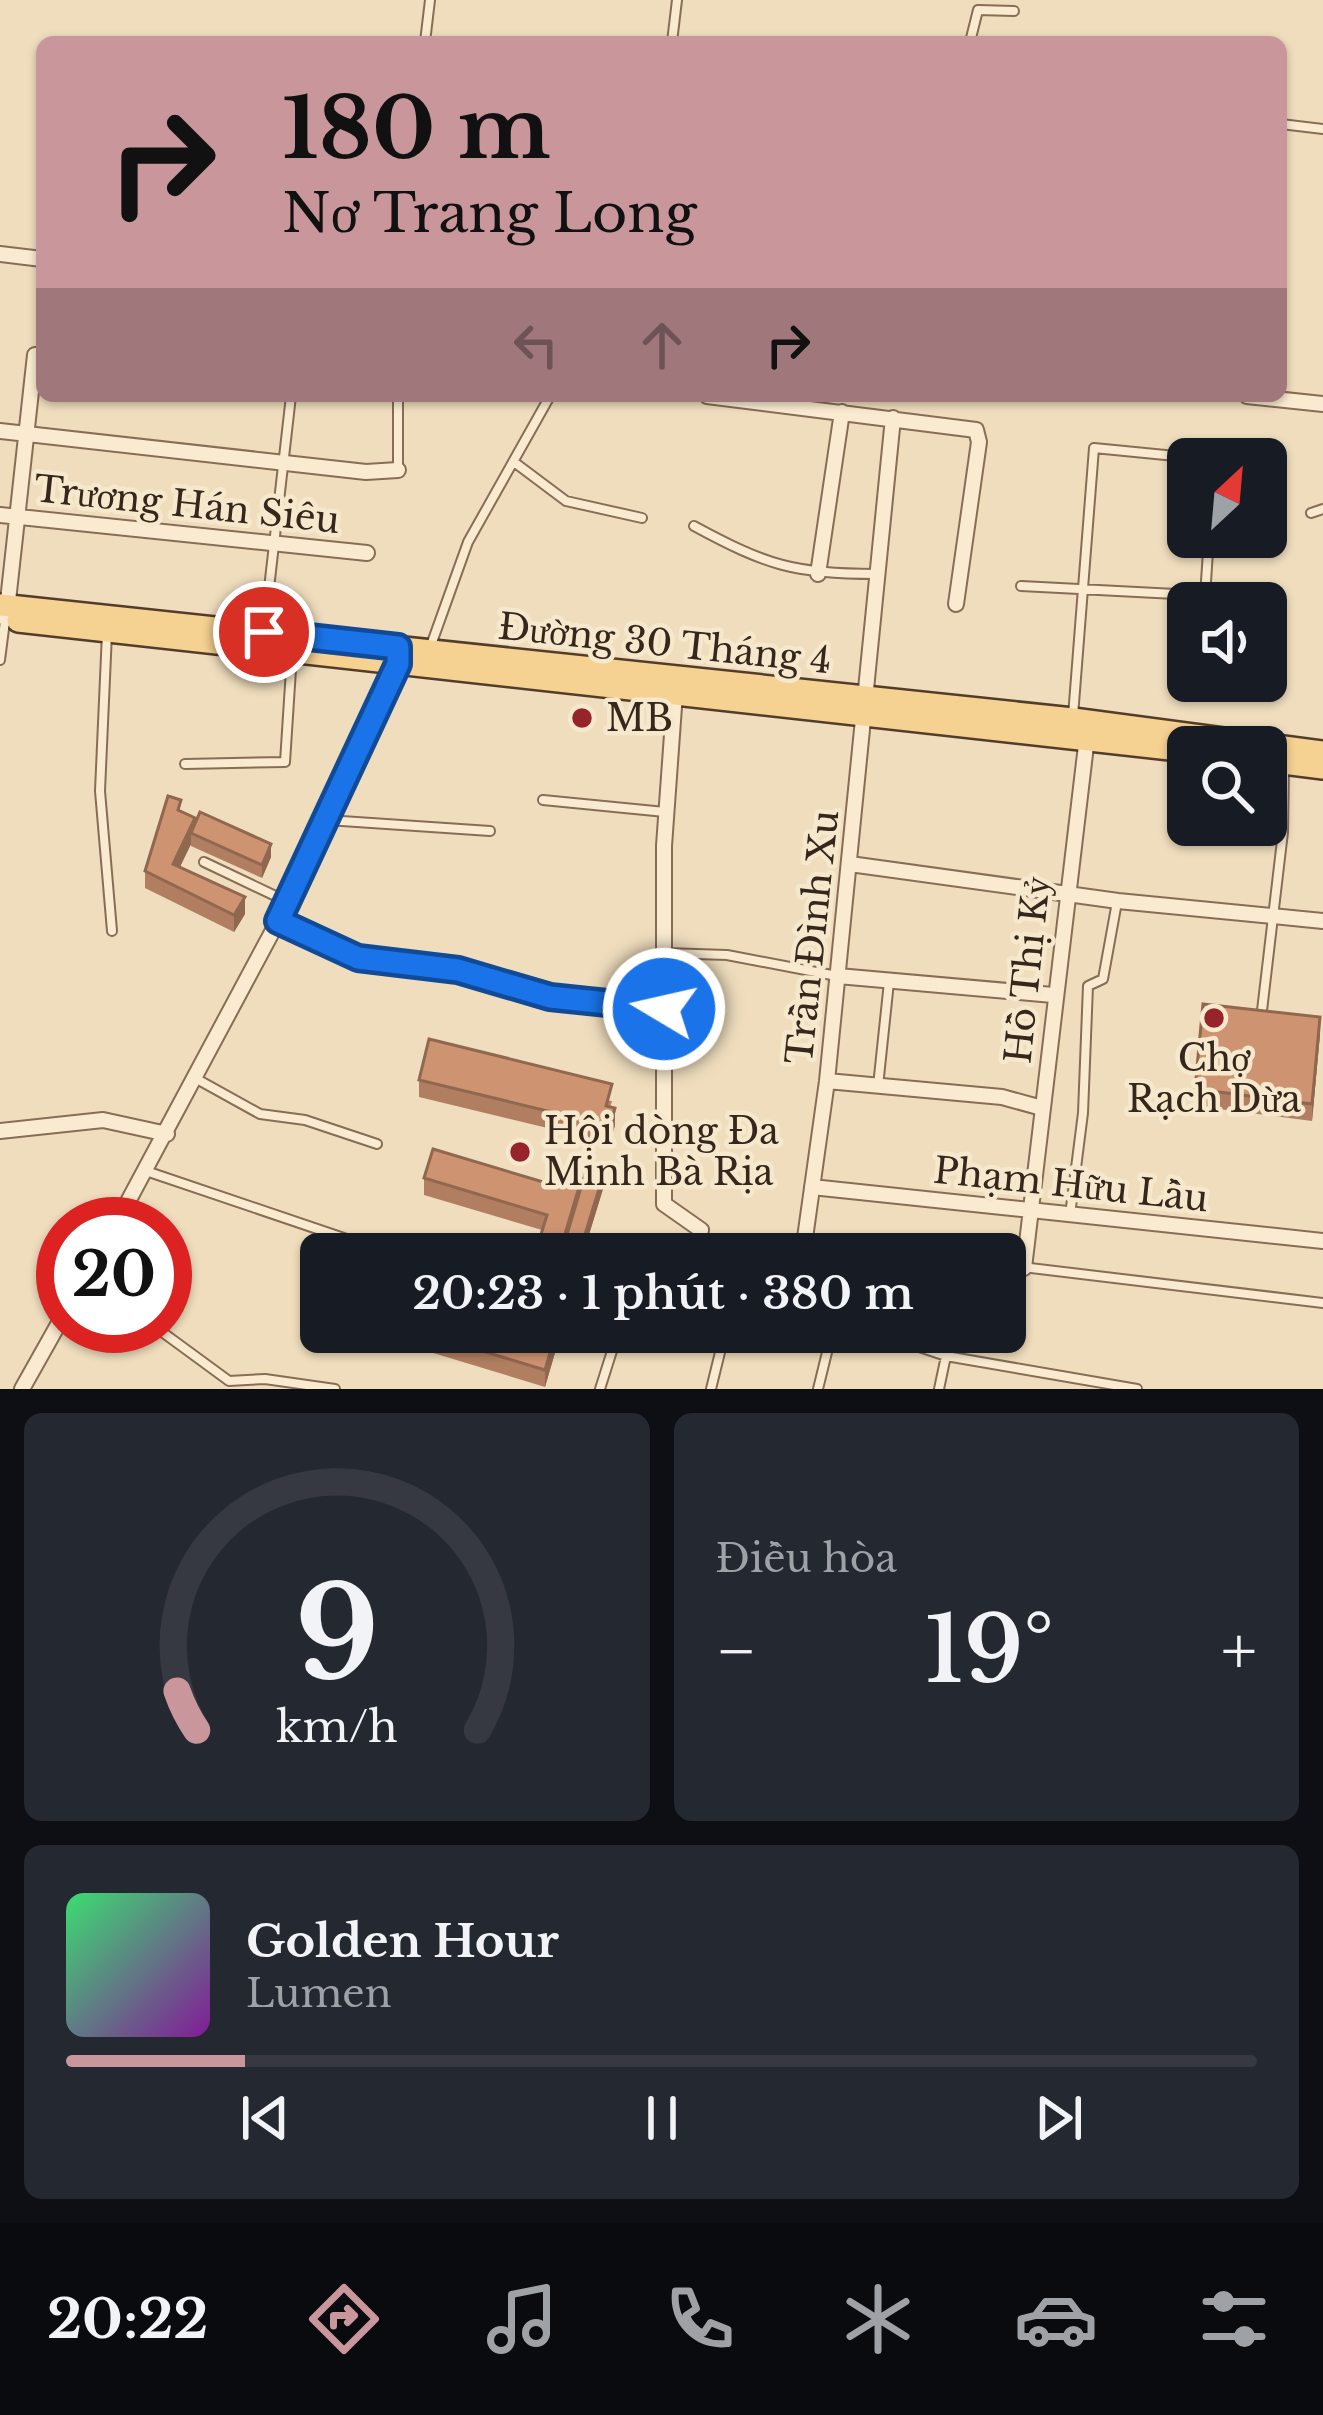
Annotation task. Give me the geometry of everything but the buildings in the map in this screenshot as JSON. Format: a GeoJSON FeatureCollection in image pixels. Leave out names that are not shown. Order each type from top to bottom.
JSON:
{"type":"FeatureCollection","features":[{"type":"Feature","properties":{"kind":"main road","name":"Đường 30 Tháng 4"},"geometry":{"type":"LineString","coordinates":[[3,612],[264,632],[398,656]]}},
{"type":"Feature","properties":{"kind":"main road","name":"Đường 30 Tháng 4"},"geometry":{"type":"LineString","coordinates":[[3,612],[107,631],[292,652],[429,659],[1323,752]]}},
{"type":"Feature","properties":{"kind":"main road","name":"Đường 30 Tháng 4"},"geometry":{"type":"LineString","coordinates":[[429,659],[675,693],[864,706]]}},
{"type":"Feature","properties":{"kind":"main road","name":"Đường 30 Tháng 4"},"geometry":{"type":"LineString","coordinates":[[1080,728],[1167,747]]}},
{"type":"Feature","properties":{"kind":"main road"},"geometry":{"type":"LineString","coordinates":[[1287,764],[1323,769]]}},
{"type":"Feature","properties":{"kind":"street"},"geometry":{"type":"LineString","coordinates":[[0,254],[36,258]]}},
{"type":"Feature","properties":{"kind":"street"},"geometry":{"type":"LineString","coordinates":[[3,612],[36,355]]}},
{"type":"Feature","properties":{"kind":"street"},"geometry":{"type":"LineString","coordinates":[[1287,400],[1323,404]]}},
{"type":"Feature","properties":{"kind":"street"},"geometry":{"type":"LineString","coordinates":[[758,402],[971,428],[980,434],[956,604]]}},
{"type":"Feature","properties":{"kind":"street"},"geometry":{"type":"LineString","coordinates":[[818,574],[842,412]]}},
{"type":"Feature","properties":{"kind":"street","name":"Trần Đình Xu"},"geometry":{"type":"LineString","coordinates":[[806,1233],[827,1081],[893,418]]}},
{"type":"Feature","properties":{"kind":"street"},"geometry":{"type":"LineString","coordinates":[[0,431],[283,463],[398,470]]}},
{"type":"Feature","properties":{"kind":"street","name":"Trương Hán Siêu"},"geometry":{"type":"LineString","coordinates":[[0,515],[367,554]]}},
{"type":"Feature","properties":{"kind":"street"},"geometry":{"type":"LineString","coordinates":[[131,1197],[278,921],[398,656]]}},
{"type":"Feature","properties":{"kind":"street"},"geometry":{"type":"LineString","coordinates":[[675,693],[666,812],[664,1204],[700,1233]]}},
{"type":"Feature","properties":{"kind":"street","name":"Hồ Thị Kỷ"},"geometry":{"type":"LineString","coordinates":[[1026,1249],[1080,728]]}},
{"type":"Feature","properties":{"kind":"street"},"geometry":{"type":"LineString","coordinates":[[850,864],[1118,901],[1323,921]]}},
{"type":"Feature","properties":{"kind":"street"},"geometry":{"type":"LineString","coordinates":[[838,976],[1053,995]]}},
{"type":"Feature","properties":{"kind":"street"},"geometry":{"type":"LineString","coordinates":[[827,1081],[1002,1097],[1042,1108]]}},
{"type":"Feature","properties":{"kind":"street"},"geometry":{"type":"LineString","coordinates":[[0,1131],[104,1120],[166,1134]]}},
{"type":"Feature","properties":{"kind":"street","name":"Phạm Hữu Lầu"},"geometry":{"type":"LineString","coordinates":[[812,1187],[1323,1241]]}},
{"type":"Feature","properties":{"kind":"street"},"geometry":{"type":"LineString","coordinates":[[22,1389],[42,1353]]}},
{"type":"Feature","properties":{"kind":"lane"},"geometry":{"type":"LineString","coordinates":[[425,36],[430,0]]}},
{"type":"Feature","properties":{"kind":"lane"},"geometry":{"type":"LineString","coordinates":[[673,36],[677,0]]}},
{"type":"Feature","properties":{"kind":"lane"},"geometry":{"type":"LineString","coordinates":[[972,36],[978,10],[1014,11]]}},
{"type":"Feature","properties":{"kind":"lane"},"geometry":{"type":"LineString","coordinates":[[1287,125],[1323,130]]}},
{"type":"Feature","properties":{"kind":"lane"},"geometry":{"type":"LineString","coordinates":[[264,632],[290,402]]}},
{"type":"Feature","properties":{"kind":"lane"},"geometry":{"type":"LineString","coordinates":[[398,402],[398,470]]}},
{"type":"Feature","properties":{"kind":"lane"},"geometry":{"type":"LineString","coordinates":[[429,659],[468,542],[547,402]]}},
{"type":"Feature","properties":{"kind":"lane"},"geometry":{"type":"LineString","coordinates":[[1080,728],[1083,589],[1094,448],[1167,455]]}},
{"type":"Feature","properties":{"kind":"lane"},"geometry":{"type":"LineString","coordinates":[[514,462],[566,501],[642,518]]}},
{"type":"Feature","properties":{"kind":"lane"},"geometry":{"type":"LineString","coordinates":[[1311,513],[1323,509]]}},
{"type":"Feature","properties":{"kind":"lane"},"geometry":{"type":"LineString","coordinates":[[694,526],[768,565],[818,574],[878,574]]}},
{"type":"Feature","properties":{"kind":"lane"},"geometry":{"type":"LineString","coordinates":[[1021,586],[1167,594]]}},
{"type":"Feature","properties":{"kind":"lane"},"geometry":{"type":"LineString","coordinates":[[0,660],[3,612]]}},
{"type":"Feature","properties":{"kind":"lane"},"geometry":{"type":"LineString","coordinates":[[107,631],[100,791],[112,931]]}},
{"type":"Feature","properties":{"kind":"lane"},"geometry":{"type":"LineString","coordinates":[[185,764],[285,763],[292,652]]}},
{"type":"Feature","properties":{"kind":"lane"},"geometry":{"type":"LineString","coordinates":[[543,800],[666,812]]}},
{"type":"Feature","properties":{"kind":"lane"},"geometry":{"type":"LineString","coordinates":[[326,820],[490,831]]}},
{"type":"Feature","properties":{"kind":"lane"},"geometry":{"type":"LineString","coordinates":[[1261,1022],[1274,913],[1274,846]]}},
{"type":"Feature","properties":{"kind":"lane"},"geometry":{"type":"LineString","coordinates":[[204,862],[287,902]]}},
{"type":"Feature","properties":{"kind":"lane"},"geometry":{"type":"LineString","coordinates":[[1070,1215],[1083,1113],[1088,986],[1103,980],[1118,901]]}},
{"type":"Feature","properties":{"kind":"lane"},"geometry":{"type":"LineString","coordinates":[[278,921],[358,958],[458,970],[550,997],[664,1009]]}},
{"type":"Feature","properties":{"kind":"lane"},"geometry":{"type":"LineString","coordinates":[[664,953],[727,955],[838,976]]}},
{"type":"Feature","properties":{"kind":"lane"},"geometry":{"type":"LineString","coordinates":[[878,1086],[889,981]]}},
{"type":"Feature","properties":{"kind":"lane"},"geometry":{"type":"LineString","coordinates":[[195,1078],[260,1114],[304,1120],[377,1144]]}},
{"type":"Feature","properties":{"kind":"lane"},"geometry":{"type":"LineString","coordinates":[[146,1171],[328,1233]]}},
{"type":"Feature","properties":{"kind":"lane"},"geometry":{"type":"LineString","coordinates":[[1026,1268],[1323,1303]]}},
{"type":"Feature","properties":{"kind":"lane"},"geometry":{"type":"LineString","coordinates":[[191,1353],[229,1381],[290,1381],[335,1389]]}},
{"type":"Feature","properties":{"kind":"lane"},"geometry":{"type":"LineString","coordinates":[[600,1389],[611,1353]]}},
{"type":"Feature","properties":{"kind":"lane"},"geometry":{"type":"LineString","coordinates":[[711,1389],[720,1353]]}},
{"type":"Feature","properties":{"kind":"lane"},"geometry":{"type":"LineString","coordinates":[[818,1389],[827,1353]]}},
{"type":"Feature","properties":{"kind":"lane"},"geometry":{"type":"LineString","coordinates":[[937,1353],[1137,1389]]}},
{"type":"Feature","properties":{"kind":"lane"},"geometry":{"type":"LineString","coordinates":[[939,1389],[946,1356]]}},
{"type":"Feature","properties":{"kind":"place","name":"MB"},"geometry":{"type":"Point","coordinates":[582,718]}},
{"type":"Feature","properties":{"kind":"place","name":"Chợ Rạch Dừa"},"geometry":{"type":"Point","coordinates":[1214,1018]}},
{"type":"Feature","properties":{"kind":"place","name":"Hội dòng Đa Minh Bà Rịa"},"geometry":{"type":"Point","coordinates":[520,1152]}},
{"type":"Feature","properties":{"kind":"route"},"geometry":{"type":"LineString","coordinates":[[264,632],[398,647],[398,664],[278,921],[358,958],[458,970],[550,997],[664,1009]]}}]}
